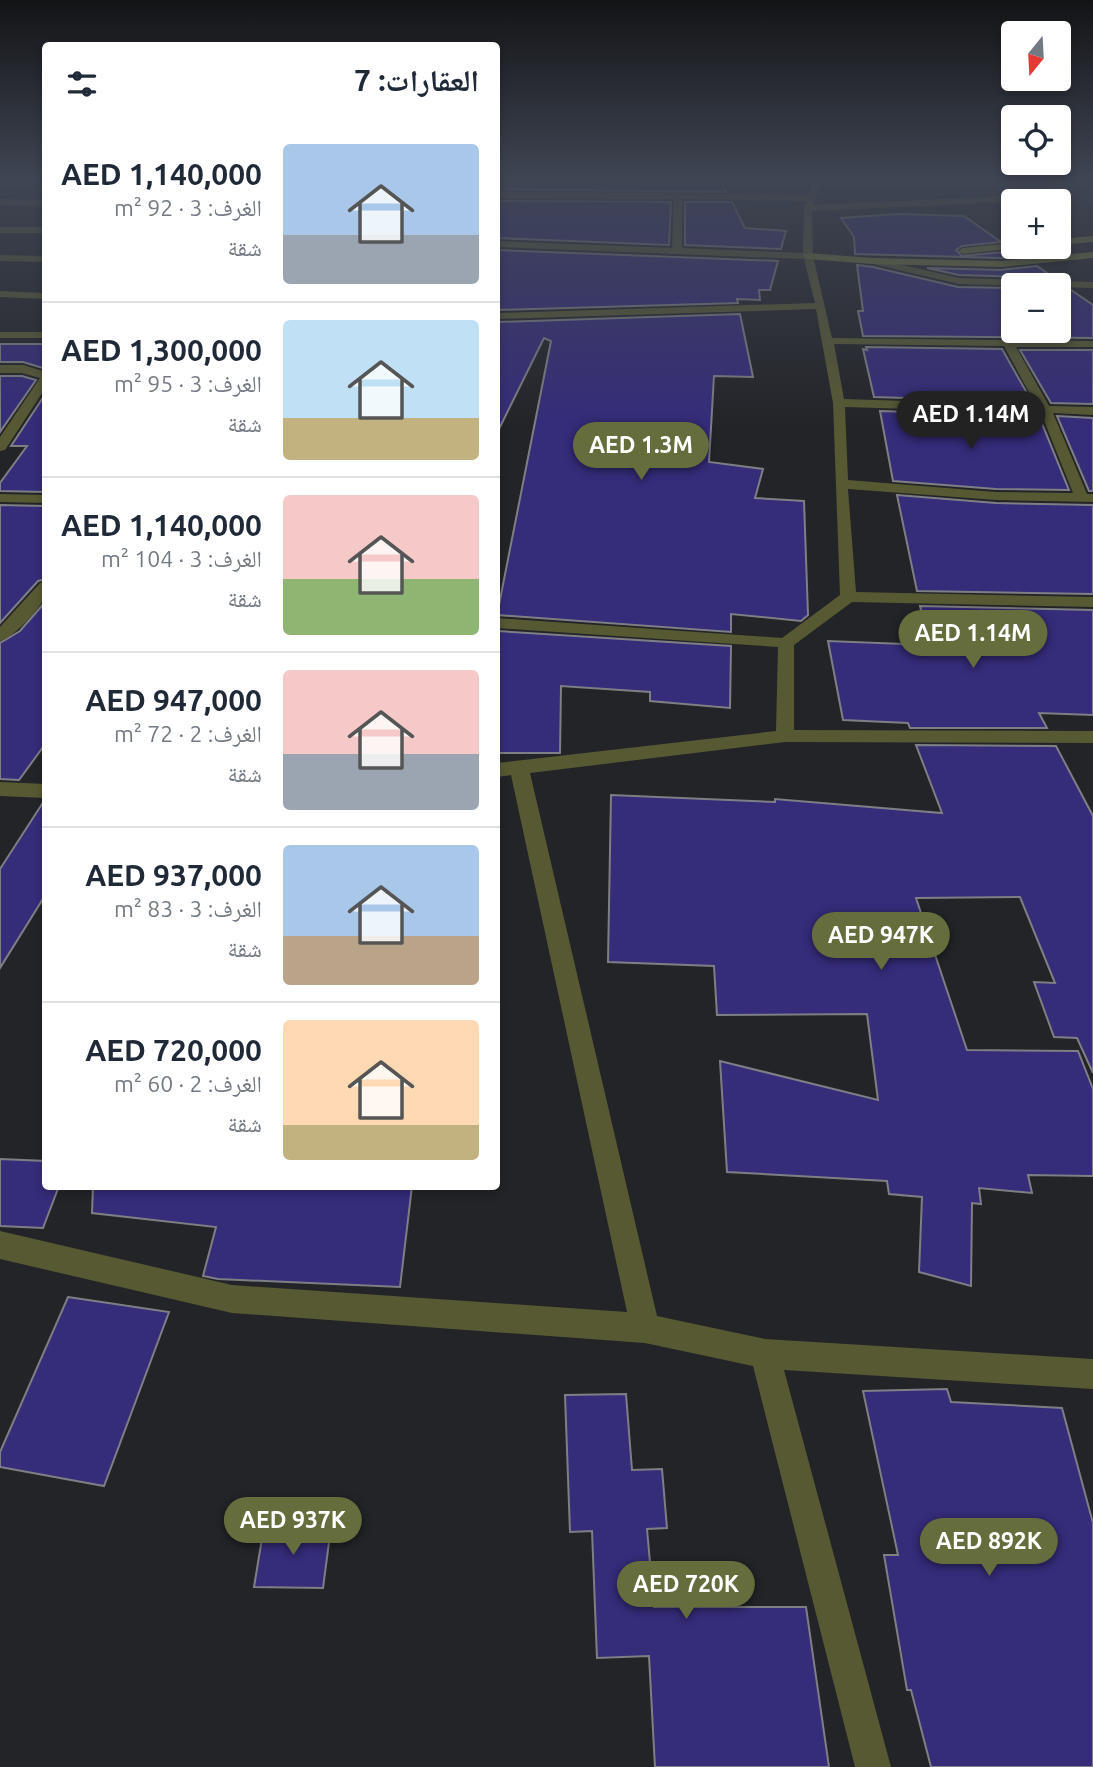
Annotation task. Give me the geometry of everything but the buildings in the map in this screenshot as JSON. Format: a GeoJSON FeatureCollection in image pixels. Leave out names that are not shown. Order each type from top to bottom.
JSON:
{"type":"FeatureCollection","features":[{"type":"Feature","properties":{"kind":"street"},"geometry":{"type":"LineString","coordinates":[[809,260],[821,306],[839,403],[848,597]]}},
{"type":"Feature","properties":{"kind":"street"},"geometry":{"type":"LineString","coordinates":[[865,260],[1001,264],[1037,260]]}},
{"type":"Feature","properties":{"kind":"street"},"geometry":{"type":"LineString","coordinates":[[872,261],[877,260]]}},
{"type":"Feature","properties":{"kind":"street"},"geometry":{"type":"LineString","coordinates":[[872,261],[959,281],[1093,285]]}},
{"type":"Feature","properties":{"kind":"street"},"geometry":{"type":"LineString","coordinates":[[0,294],[42,296]]}},
{"type":"Feature","properties":{"kind":"street"},"geometry":{"type":"LineString","coordinates":[[500,316],[821,306]]}},
{"type":"Feature","properties":{"kind":"street"},"geometry":{"type":"LineString","coordinates":[[0,335],[42,335]]}},
{"type":"Feature","properties":{"kind":"street"},"geometry":{"type":"LineString","coordinates":[[827,341],[1001,343]]}},
{"type":"Feature","properties":{"kind":"street"},"geometry":{"type":"LineString","coordinates":[[841,484],[996,496],[1088,498],[1044,408],[1008,343],[1093,344]]}},
{"type":"Feature","properties":{"kind":"street"},"geometry":{"type":"LineString","coordinates":[[0,369],[23,369],[42,376]]}},
{"type":"Feature","properties":{"kind":"street"},"geometry":{"type":"LineString","coordinates":[[0,447],[42,383]]}},
{"type":"Feature","properties":{"kind":"street"},"geometry":{"type":"LineString","coordinates":[[839,403],[1093,411]]}},
{"type":"Feature","properties":{"kind":"street"},"geometry":{"type":"LineString","coordinates":[[0,498],[42,499]]}},
{"type":"Feature","properties":{"kind":"street"},"geometry":{"type":"LineString","coordinates":[[0,636],[19,619],[42,591]]}},
{"type":"Feature","properties":{"kind":"street"},"geometry":{"type":"LineString","coordinates":[[500,623],[786,643],[848,597],[1093,602]]}},
{"type":"Feature","properties":{"kind":"street"},"geometry":{"type":"LineString","coordinates":[[785,736],[786,643]]}},
{"type":"Feature","properties":{"kind":"street"},"geometry":{"type":"LineString","coordinates":[[645,1328],[508,769],[785,736],[1093,737]]}},
{"type":"Feature","properties":{"kind":"street"},"geometry":{"type":"LineString","coordinates":[[0,789],[42,791]]}},
{"type":"Feature","properties":{"kind":"street"},"geometry":{"type":"LineString","coordinates":[[0,1244],[232,1299],[645,1328],[765,1354],[1093,1374]]}},
{"type":"Feature","properties":{"kind":"street"},"geometry":{"type":"LineString","coordinates":[[765,1354],[873,1767]]}}]}
